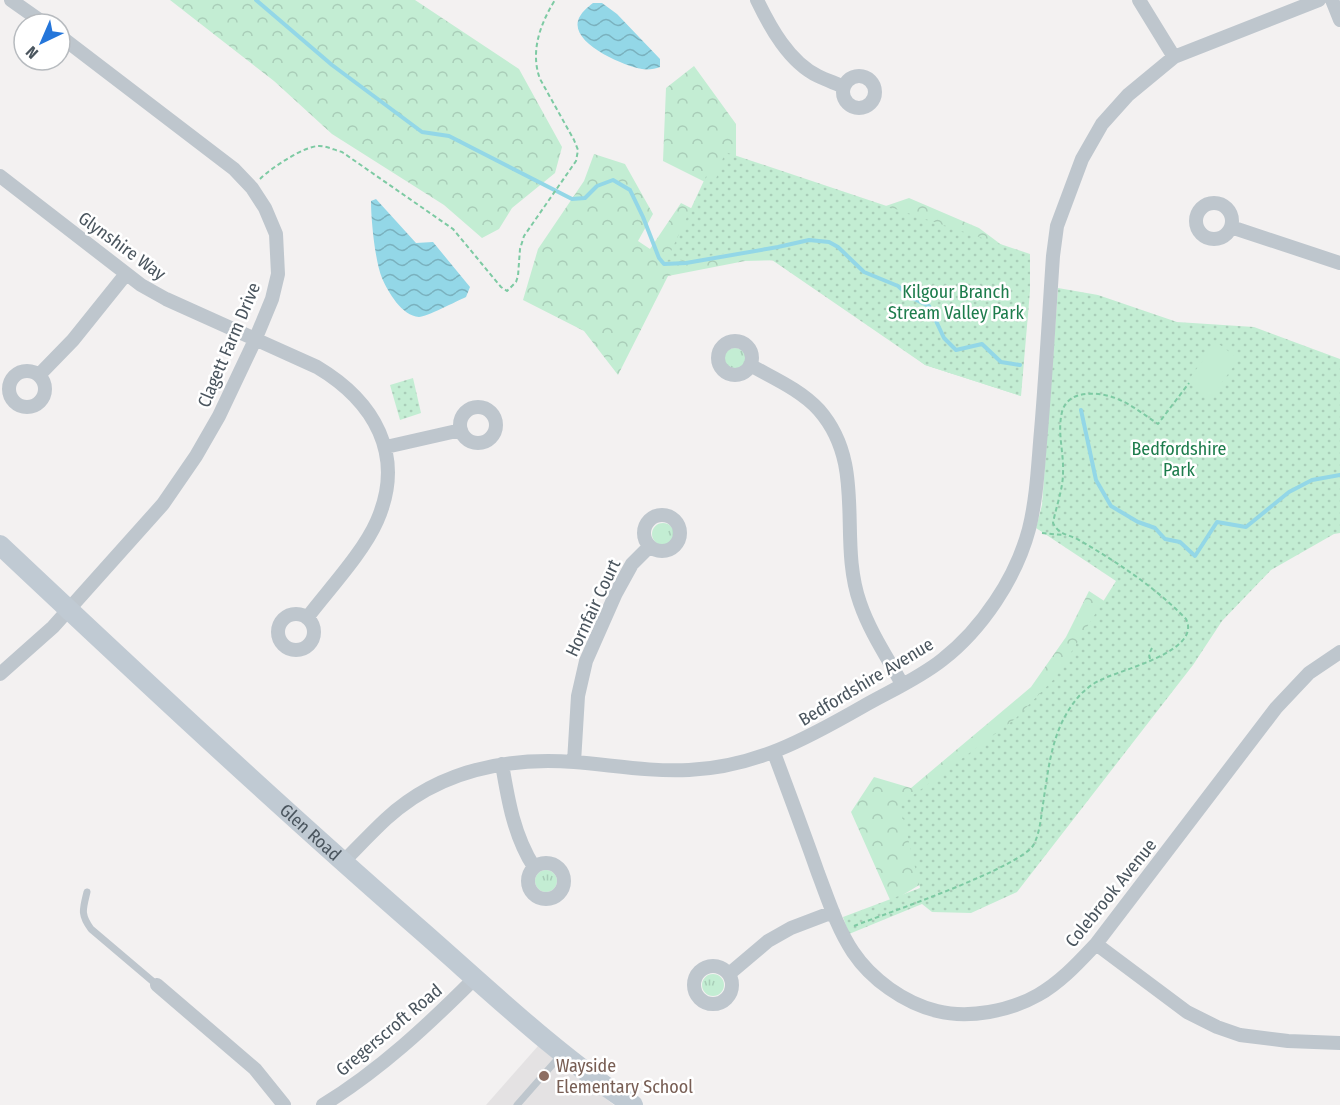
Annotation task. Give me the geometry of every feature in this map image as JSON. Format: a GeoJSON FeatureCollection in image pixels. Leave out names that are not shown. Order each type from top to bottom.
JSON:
{"type":"FeatureCollection","features":[{"type":"Feature","properties":{"kind":"main road","name":"Glen Road"},"geometry":{"type":"LineString","coordinates":[[0,545],[344,862],[475,978],[563,1053],[611,1091],[633,1105]]}},
{"type":"Feature","properties":{"kind":"street"},"geometry":{"type":"LineString","coordinates":[[11,0],[28,12]]}},
{"type":"Feature","properties":{"kind":"street"},"geometry":{"type":"LineString","coordinates":[[757,0],[766,20],[799,63],[816,76],[844,87]]}},
{"type":"Feature","properties":{"kind":"street"},"geometry":{"type":"LineString","coordinates":[[1139,0],[1174,57]]}},
{"type":"Feature","properties":{"kind":"street","name":"Bedfordshire Avenue"},"geometry":{"type":"LineString","coordinates":[[344,862],[387,818],[424,791],[452,776],[502,764],[536,760],[688,770],[729,765],[774,753],[805,739],[942,660],[974,628],[999,595],[1014,568],[1028,531],[1037,477],[1053,256],[1060,216],[1082,159],[1102,124],[1128,95],[1174,57],[1319,0]]}},
{"type":"Feature","properties":{"kind":"street"},"geometry":{"type":"LineString","coordinates":[[1332,0],[1340,20]]}},
{"type":"Feature","properties":{"kind":"street","name":"Clagett Farm Drive"},"geometry":{"type":"LineString","coordinates":[[0,674],[53,627],[163,504],[196,456],[219,416],[255,340],[272,299],[278,274],[276,234],[266,208],[252,188],[234,169],[72,45]]}},
{"type":"Feature","properties":{"kind":"street","name":"Glynshire Way"},"geometry":{"type":"LineString","coordinates":[[0,176],[126,274],[166,299],[317,367],[353,392],[369,410],[386,447],[387,480],[384,500],[376,522],[364,544],[307,618]]}},
{"type":"Feature","properties":{"kind":"street"},"geometry":{"type":"LineString","coordinates":[[1231,227],[1340,263]]}},
{"type":"Feature","properties":{"kind":"street"},"geometry":{"type":"LineString","coordinates":[[39,375],[73,340],[126,274]]}},
{"type":"Feature","properties":{"kind":"street"},"geometry":{"type":"LineString","coordinates":[[750,365],[794,390],[818,409],[837,436],[848,469],[850,555],[859,602],[878,645],[902,684]]}},
{"type":"Feature","properties":{"kind":"street"},"geometry":{"type":"LineString","coordinates":[[386,447],[461,430]]}},
{"type":"Feature","properties":{"kind":"street","name":"Hornfair Court"},"geometry":{"type":"LineString","coordinates":[[574,762],[578,696],[586,661],[632,564],[650,547]]}},
{"type":"Feature","properties":{"kind":"street","name":"Colebrook Avenue"},"geometry":{"type":"LineString","coordinates":[[774,753],[833,912],[841,931],[860,962],[880,982],[905,997],[937,1011],[966,1013],[998,1010],[1038,995],[1070,972],[1096,944],[1276,708],[1309,673],[1340,652]]}},
{"type":"Feature","properties":{"kind":"street"},"geometry":{"type":"LineString","coordinates":[[502,764],[509,805],[523,851],[534,867]]}},
{"type":"Feature","properties":{"kind":"street"},"geometry":{"type":"LineString","coordinates":[[729,974],[768,941],[791,928],[833,912]]}},
{"type":"Feature","properties":{"kind":"street"},"geometry":{"type":"LineString","coordinates":[[1096,944],[1187,1012],[1216,1027],[1240,1035],[1288,1041],[1340,1043]]}},
{"type":"Feature","properties":{"kind":"street","name":"Gregerscroft Road"},"geometry":{"type":"LineString","coordinates":[[322,1105],[352,1087],[386,1061],[431,1022],[475,978]]}},
{"type":"Feature","properties":{"kind":"street"},"geometry":{"type":"LineString","coordinates":[[157,985],[255,1069],[284,1105]]}},
{"type":"Feature","properties":{"kind":"lane"},"geometry":{"type":"LineString","coordinates":[[87,892],[82,912],[84,920],[91,929],[157,985]]}},
{"type":"Feature","properties":{"kind":"lane"},"geometry":{"type":"LineString","coordinates":[[517,1105],[563,1053]]}},
{"type":"Feature","properties":{"kind":"path"},"geometry":{"type":"LineString","coordinates":[[252,188],[269,171],[310,147],[326,147],[342,152],[453,229],[501,287],[507,291],[516,282],[518,276],[520,249],[524,236],[576,161],[578,150],[540,80],[537,69],[538,38],[543,22],[555,0]]}},
{"type":"Feature","properties":{"kind":"path"},"geometry":{"type":"LineString","coordinates":[[1063,535],[1053,523],[1063,474],[1060,437],[1062,411],[1067,403],[1076,396],[1103,394],[1124,402],[1158,424],[1189,383]]}},
{"type":"Feature","properties":{"kind":"path"},"geometry":{"type":"LineString","coordinates":[[841,931],[940,894],[1028,853],[1034,844],[1040,826],[1051,750],[1067,713],[1089,687],[1101,679],[1166,653],[1183,640],[1188,630],[1189,624],[1186,619],[1130,572],[1078,540],[1063,535],[1028,531]]}},
{"type":"Feature","properties":{"kind":"path"},"geometry":{"type":"LineString","coordinates":[[1150,660],[1149,654],[1152,648]]}},
{"type":"Feature","properties":{"kind":"shaded area","name":"Wayside Elementary School"},"geometry":{"type":"Polygon","coordinates":[[[538,1046],[614,1105],[486,1105],[538,1046]]]}},
{"type":"Feature","properties":{"kind":"green space"},"geometry":{"type":"Polygon","coordinates":[[[170,0],[415,0],[519,69],[562,147],[555,173],[512,208],[499,229],[482,238],[444,205],[332,134],[274,81],[170,0]]]}},
{"type":"Feature","properties":{"kind":"green space"},"geometry":{"type":"Polygon","coordinates":[[[694,66],[736,124],[736,156],[751,172],[739,199],[663,161],[666,88],[694,66]]]}},
{"type":"Feature","properties":{"kind":"green space","name":"Kilgour Branch Stream Valley Park"},"geometry":{"type":"Polygon","coordinates":[[[725,152],[1030,254],[1030,291],[1021,396],[925,365],[756,249],[666,262],[708,172],[716,179],[725,152]]]}},
{"type":"Feature","properties":{"kind":"green space","name":"Kilgour Branch Stream Valley Park"},"geometry":{"type":"Polygon","coordinates":[[[594,154],[625,164],[653,214],[638,241],[650,249],[681,203],[730,228],[877,209],[909,198],[979,228],[1023,261],[1021,396],[925,365],[790,260],[745,261],[668,276],[618,375],[584,331],[523,300],[538,249],[584,181],[594,154]]]}},
{"type":"Feature","properties":{"kind":"green space","name":"Bedfordshire Park"},"geometry":{"type":"Polygon","coordinates":[[[1058,288],[1098,295],[1177,322],[1254,327],[1340,359],[1340,533],[1334,534],[1271,570],[1222,621],[1193,665],[1017,892],[971,913],[932,912],[922,904],[849,934],[843,917],[920,888],[900,805],[1015,719],[1055,678],[1116,581],[1036,528],[1042,505],[1058,288]]]}},
{"type":"Feature","properties":{"kind":"green space"},"geometry":{"type":"Polygon","coordinates":[[[1216,342],[1239,359],[1210,399],[1187,382],[1216,342]]]}},
{"type":"Feature","properties":{"kind":"green space"},"geometry":{"type":"Polygon","coordinates":[[[735,348],[745,355],[746,359],[739,369],[735,370],[725,363],[724,359],[731,349],[735,348]]]}},
{"type":"Feature","properties":{"kind":"green space"},"geometry":{"type":"Polygon","coordinates":[[[413,378],[421,413],[400,420],[390,385],[413,378]]]}},
{"type":"Feature","properties":{"kind":"green space"},"geometry":{"type":"Polygon","coordinates":[[[663,523],[671,526],[674,534],[671,542],[663,545],[655,542],[652,534],[655,526],[663,523]]]}},
{"type":"Feature","properties":{"kind":"green space"},"geometry":{"type":"Polygon","coordinates":[[[1089,591],[1118,610],[921,884],[891,902],[851,812],[874,777],[911,788],[1031,687],[1066,637],[1089,591]]]}},
{"type":"Feature","properties":{"kind":"green space"},"geometry":{"type":"Polygon","coordinates":[[[546,870],[554,873],[557,881],[554,889],[546,892],[538,889],[535,881],[538,873],[546,870]]]}},
{"type":"Feature","properties":{"kind":"green space"},"geometry":{"type":"Polygon","coordinates":[[[713,974],[721,977],[724,985],[721,993],[713,996],[705,993],[702,985],[705,977],[713,974]]]}},
{"type":"Feature","properties":{"kind":"water"},"geometry":{"type":"Polygon","coordinates":[[[593,3],[602,3],[617,14],[660,59],[660,67],[642,69],[634,67],[612,59],[591,46],[578,30],[578,21],[582,13],[593,3]]]}},
{"type":"Feature","properties":{"kind":"water"},"geometry":{"type":"Polygon","coordinates":[[[376,199],[416,243],[433,242],[470,287],[466,297],[419,317],[401,308],[385,284],[377,261],[371,201],[376,199]]]}},
{"type":"Feature","properties":{"kind":"waterway"},"geometry":{"type":"LineString","coordinates":[[256,0],[332,65],[422,132],[449,136],[572,199],[585,198],[597,186],[613,180],[630,190],[659,258],[664,264],[686,263],[809,240],[829,242],[838,247],[864,272],[898,286],[910,297],[929,306],[944,338],[956,350],[982,344],[1001,362],[1020,365]]}},
{"type":"Feature","properties":{"kind":"waterway"},"geometry":{"type":"LineString","coordinates":[[1081,410],[1096,480],[1111,506],[1138,522],[1155,528],[1165,539],[1180,542],[1195,556],[1217,522],[1246,527],[1289,492],[1312,480],[1340,475]]}},
{"type":"Feature","properties":{"kind":"place","name":"Wayside Elementary School"},"geometry":{"type":"Point","coordinates":[544,1076]}}]}
